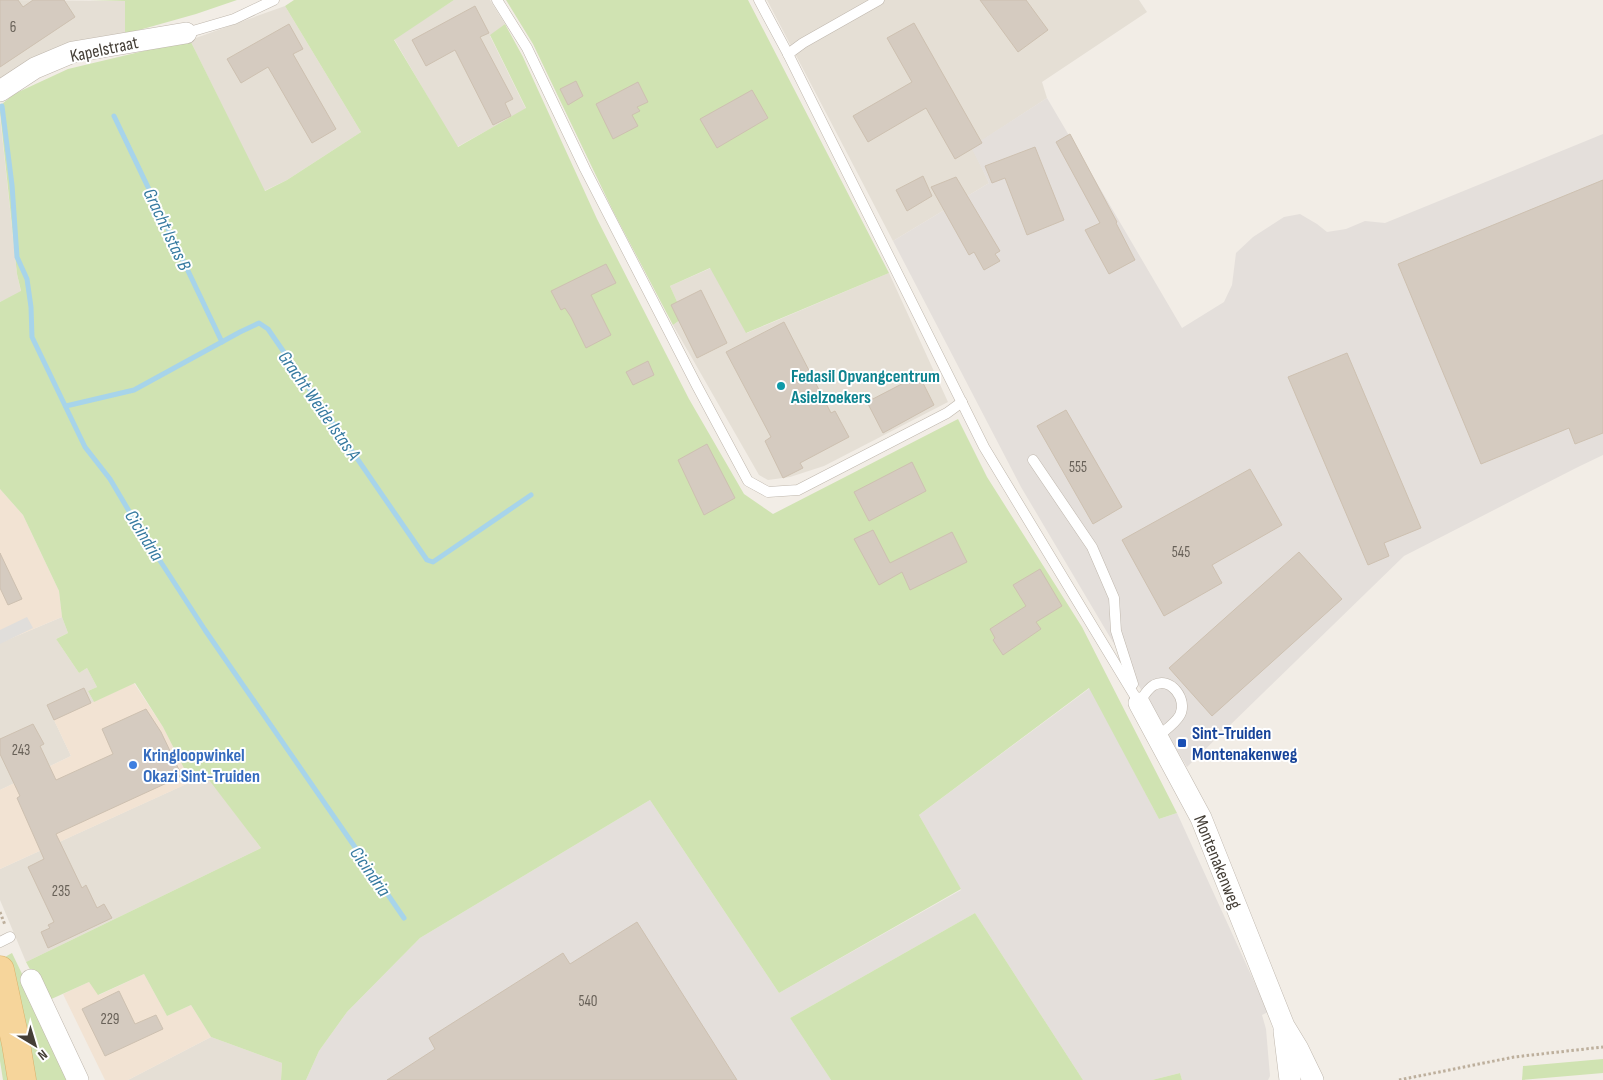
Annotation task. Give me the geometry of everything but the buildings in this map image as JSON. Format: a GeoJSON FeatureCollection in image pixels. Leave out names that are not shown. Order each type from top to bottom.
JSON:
{"type":"FeatureCollection","features":[{"type":"Feature","properties":{"kind":"main road"},"geometry":{"type":"LineString","coordinates":[[0,970],[22,1080]]}},
{"type":"Feature","properties":{"kind":"street","name":"Kapelstraat"},"geometry":{"type":"LineString","coordinates":[[0,90],[35,68],[73,52],[186,33]]}},
{"type":"Feature","properties":{"kind":"street","name":"Montenakenweg"},"geometry":{"type":"LineString","coordinates":[[1139,704],[1201,818],[1284,1026],[1313,1080]]}},
{"type":"Feature","properties":{"kind":"street"},"geometry":{"type":"LineString","coordinates":[[31,980],[78,1080]]}},
{"type":"Feature","properties":{"kind":"street","name":"Montenakenweg"},"geometry":{"type":"LineString","coordinates":[[1284,1026],[1290,1080]]}},
{"type":"Feature","properties":{"kind":"lane"},"geometry":{"type":"LineString","coordinates":[[186,33],[234,19],[274,0]]}},
{"type":"Feature","properties":{"kind":"lane"},"geometry":{"type":"LineString","coordinates":[[497,0],[527,48],[590,178],[748,481],[768,492],[798,490],[947,413],[962,402]]}},
{"type":"Feature","properties":{"kind":"lane"},"geometry":{"type":"LineString","coordinates":[[758,0],[788,54],[984,448],[1139,704]]}},
{"type":"Feature","properties":{"kind":"lane"},"geometry":{"type":"LineString","coordinates":[[788,54],[803,43],[879,0]]}},
{"type":"Feature","properties":{"kind":"lane"},"geometry":{"type":"LineString","coordinates":[[1033,460],[1092,547],[1114,598],[1116,631],[1139,704]]}},
{"type":"Feature","properties":{"kind":"lane"},"geometry":{"type":"LineString","coordinates":[[1139,704],[1146,692],[1154,685],[1165,683],[1174,688],[1179,695],[1182,704],[1181,714],[1157,737]]}},
{"type":"Feature","properties":{"kind":"lane"},"geometry":{"type":"LineString","coordinates":[[0,942],[10,937]]}},
{"type":"Feature","properties":{"kind":"path"},"geometry":{"type":"LineString","coordinates":[[1399,1080],[1514,1057],[1603,1047]]}},
{"type":"Feature","properties":{"kind":"shaded area"},"geometry":{"type":"Polygon","coordinates":[[[0,0],[125,1],[125,34],[0,81],[0,0]]]}},
{"type":"Feature","properties":{"kind":"shaded area"},"geometry":{"type":"Polygon","coordinates":[[[454,0],[490,0],[505,24],[490,36],[526,109],[457,147],[394,39],[454,0]]]}},
{"type":"Feature","properties":{"kind":"shaded area"},"geometry":{"type":"Polygon","coordinates":[[[767,0],[1139,0],[1147,12],[1042,82],[1047,98],[972,147],[989,183],[893,241],[767,0]]]}},
{"type":"Feature","properties":{"kind":"shaded area"},"geometry":{"type":"Polygon","coordinates":[[[285,6],[361,132],[287,180],[264,191],[190,40],[285,6]]]}},
{"type":"Feature","properties":{"kind":"shaded area"},"geometry":{"type":"Polygon","coordinates":[[[1047,98],[1182,328],[1224,302],[1232,285],[1236,253],[1253,237],[1284,217],[1300,214],[1327,232],[1346,229],[1365,221],[1385,223],[1603,134],[1603,455],[1404,556],[1187,767],[1021,487],[893,241],[989,183],[971,147],[1047,98]]]}},
{"type":"Feature","properties":{"kind":"shaded area"},"geometry":{"type":"Polygon","coordinates":[[[0,116],[17,274],[21,292],[0,302],[0,116]]]}},
{"type":"Feature","properties":{"kind":"shaded area"},"geometry":{"type":"Polygon","coordinates":[[[711,268],[747,333],[889,273],[948,402],[824,466],[790,477],[768,480],[759,475],[673,325],[684,317],[670,286],[711,268]]]}},
{"type":"Feature","properties":{"kind":"shaded area"},"geometry":{"type":"Polygon","coordinates":[[[0,489],[23,515],[59,591],[62,617],[0,643],[0,489]]]}},
{"type":"Feature","properties":{"kind":"shaded area"},"geometry":{"type":"Polygon","coordinates":[[[27,617],[33,628],[0,644],[0,630],[27,617]]]}},
{"type":"Feature","properties":{"kind":"shaded area"},"geometry":{"type":"Polygon","coordinates":[[[62,617],[68,633],[56,639],[79,673],[87,668],[97,687],[88,691],[94,702],[54,720],[71,756],[0,790],[0,643],[62,617]]]}},
{"type":"Feature","properties":{"kind":"shaded area"},"geometry":{"type":"Polygon","coordinates":[[[134,683],[163,727],[191,782],[0,869],[0,790],[71,756],[54,720],[134,683]]]}},
{"type":"Feature","properties":{"kind":"shaded area"},"geometry":{"type":"Polygon","coordinates":[[[1090,688],[1159,819],[1177,813],[1268,1012],[1262,1015],[1266,1029],[1270,1076],[1268,1080],[1182,1080],[1180,1073],[1152,1080],[1083,1080],[975,913],[790,1018],[831,1080],[306,1080],[319,1051],[347,1012],[420,938],[650,800],[779,993],[961,890],[919,815],[1090,688]]]}},
{"type":"Feature","properties":{"kind":"shaded area"},"geometry":{"type":"Polygon","coordinates":[[[206,775],[261,848],[26,962],[0,900],[0,869],[206,775]]]}},
{"type":"Feature","properties":{"kind":"shaded area"},"geometry":{"type":"Polygon","coordinates":[[[144,974],[167,1016],[191,1005],[211,1037],[128,1080],[105,1080],[63,994],[89,982],[99,995],[144,974]]]}},
{"type":"Feature","properties":{"kind":"shaded area"},"geometry":{"type":"Polygon","coordinates":[[[211,1037],[282,1063],[281,1080],[128,1080],[211,1037]]]}},
{"type":"Feature","properties":{"kind":"green space"},"geometry":{"type":"Polygon","coordinates":[[[90,0],[237,0],[125,34],[125,1],[90,0]]]}},
{"type":"Feature","properties":{"kind":"green space"},"geometry":{"type":"Polygon","coordinates":[[[294,0],[454,0],[394,40],[458,147],[526,108],[490,35],[505,24],[523,57],[597,219],[689,399],[744,494],[773,514],[958,419],[987,477],[1082,627],[1177,813],[1159,819],[1089,688],[919,815],[961,889],[779,993],[650,800],[420,938],[347,1012],[319,1051],[306,1080],[281,1080],[282,1063],[211,1037],[191,1005],[167,1016],[144,974],[98,995],[89,982],[47,1001],[26,962],[261,848],[206,776],[191,782],[163,727],[135,683],[94,702],[88,691],[97,687],[87,668],[79,673],[56,639],[68,633],[62,617],[59,591],[23,515],[0,489],[0,302],[21,291],[17,274],[0,112],[2,104],[14,94],[68,69],[190,40],[265,191],[287,180],[361,132],[285,6],[294,0]]]}},
{"type":"Feature","properties":{"kind":"green space"},"geometry":{"type":"Polygon","coordinates":[[[506,0],[748,0],[889,273],[746,333],[710,268],[670,286],[684,317],[673,325],[613,211],[533,44],[506,0]]]}},
{"type":"Feature","properties":{"kind":"green space"},"geometry":{"type":"Polygon","coordinates":[[[975,913],[1083,1080],[831,1080],[790,1018],[975,913]]]}},
{"type":"Feature","properties":{"kind":"green space"},"geometry":{"type":"Polygon","coordinates":[[[12,953],[73,1080],[33,1080],[5,957],[12,953]]]}},
{"type":"Feature","properties":{"kind":"green space"},"geometry":{"type":"Polygon","coordinates":[[[0,989],[17,1080],[3,1080],[0,1061],[0,989]]]}},
{"type":"Feature","properties":{"kind":"green space"},"geometry":{"type":"Polygon","coordinates":[[[1603,1059],[1603,1073],[1522,1080],[1523,1066],[1603,1059]]]}},
{"type":"Feature","properties":{"kind":"green space"},"geometry":{"type":"Polygon","coordinates":[[[1180,1073],[1182,1080],[1152,1080],[1180,1073]]]}},
{"type":"Feature","properties":{"kind":"waterway","name":"Cicindria"},"geometry":{"type":"LineString","coordinates":[[2,106],[12,185],[17,257],[27,279],[31,307],[32,337],[85,447],[110,479],[142,533],[205,630],[404,918]]}},
{"type":"Feature","properties":{"kind":"waterway","name":"Gracht Istas B"},"geometry":{"type":"LineString","coordinates":[[114,116],[222,342]]}},
{"type":"Feature","properties":{"kind":"waterway","name":"Gracht Weide Istas A"},"geometry":{"type":"LineString","coordinates":[[66,406],[134,390],[259,323],[268,329],[427,560],[433,562],[531,495]]}},
{"type":"Feature","properties":{"kind":"place","name":"Fedasil Opvangcentrum Asielzoekers"},"geometry":{"type":"Point","coordinates":[781,386]}},
{"type":"Feature","properties":{"kind":"place","name":"Sint-Truiden Montenakenweg"},"geometry":{"type":"Point","coordinates":[1182,743]}},
{"type":"Feature","properties":{"kind":"place","name":"Kringloopwinkel Okazi Sint-Truiden"},"geometry":{"type":"Point","coordinates":[133,765]}}]}
